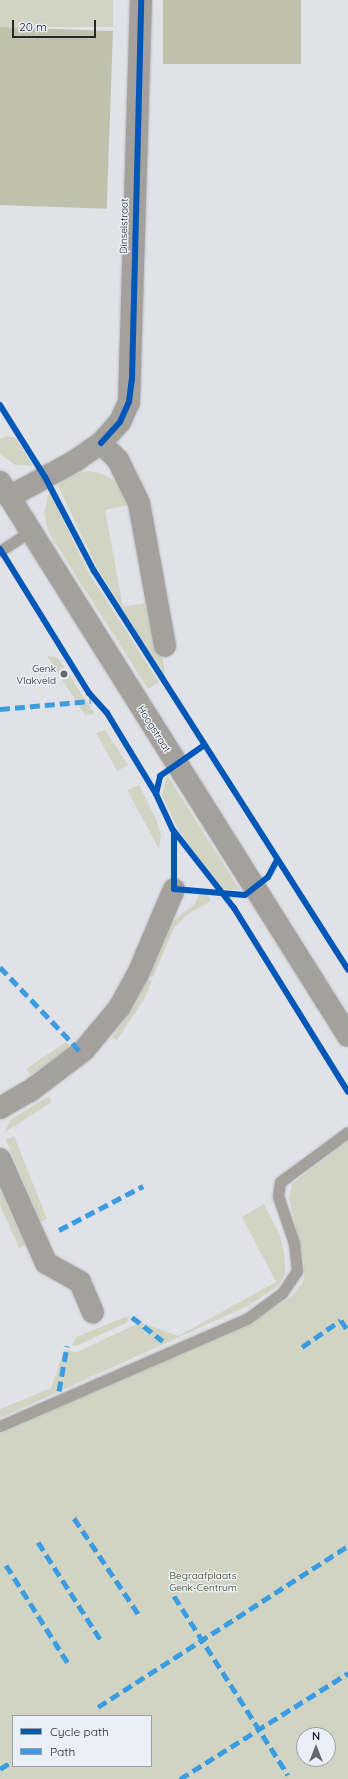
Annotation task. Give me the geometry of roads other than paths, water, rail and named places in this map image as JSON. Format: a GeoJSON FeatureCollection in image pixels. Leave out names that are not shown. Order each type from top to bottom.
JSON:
{"type":"FeatureCollection","features":[{"type":"Feature","properties":{"kind":"main road","name":"Hoogstraat"},"geometry":{"type":"LineString","coordinates":[[5,489],[348,1036]]}},
{"type":"Feature","properties":{"kind":"street","name":"Dinselstraat"},"geometry":{"type":"LineString","coordinates":[[5,489],[75,461],[101,443],[120,422],[129,402],[132,379],[141,0]]}},
{"type":"Feature","properties":{"kind":"street"},"geometry":{"type":"LineString","coordinates":[[101,443],[118,460],[139,503],[165,646]]}},
{"type":"Feature","properties":{"kind":"street"},"geometry":{"type":"LineString","coordinates":[[0,1108],[30,1092],[84,1050],[119,1008],[138,974],[174,890]]}},
{"type":"Feature","properties":{"kind":"street"},"geometry":{"type":"LineString","coordinates":[[0,1159],[46,1263],[80,1282],[93,1312]]}},
{"type":"Feature","properties":{"kind":"lane"},"geometry":{"type":"LineString","coordinates":[[0,551],[31,531]]}},
{"type":"Feature","properties":{"kind":"lane"},"geometry":{"type":"LineString","coordinates":[[0,1426],[248,1318],[282,1293],[297,1271],[294,1243],[278,1196],[280,1182],[348,1132]]}},
{"type":"Feature","properties":{"kind":"place","name":"Genk Vlakveld"},"geometry":{"type":"Point","coordinates":[64,674]}},
{"type":"Feature","properties":{"kind":"park label","name":"Begraafplaats Genk-Centrum"},"geometry":{"type":"Point","coordinates":[203,1580]}}]}
